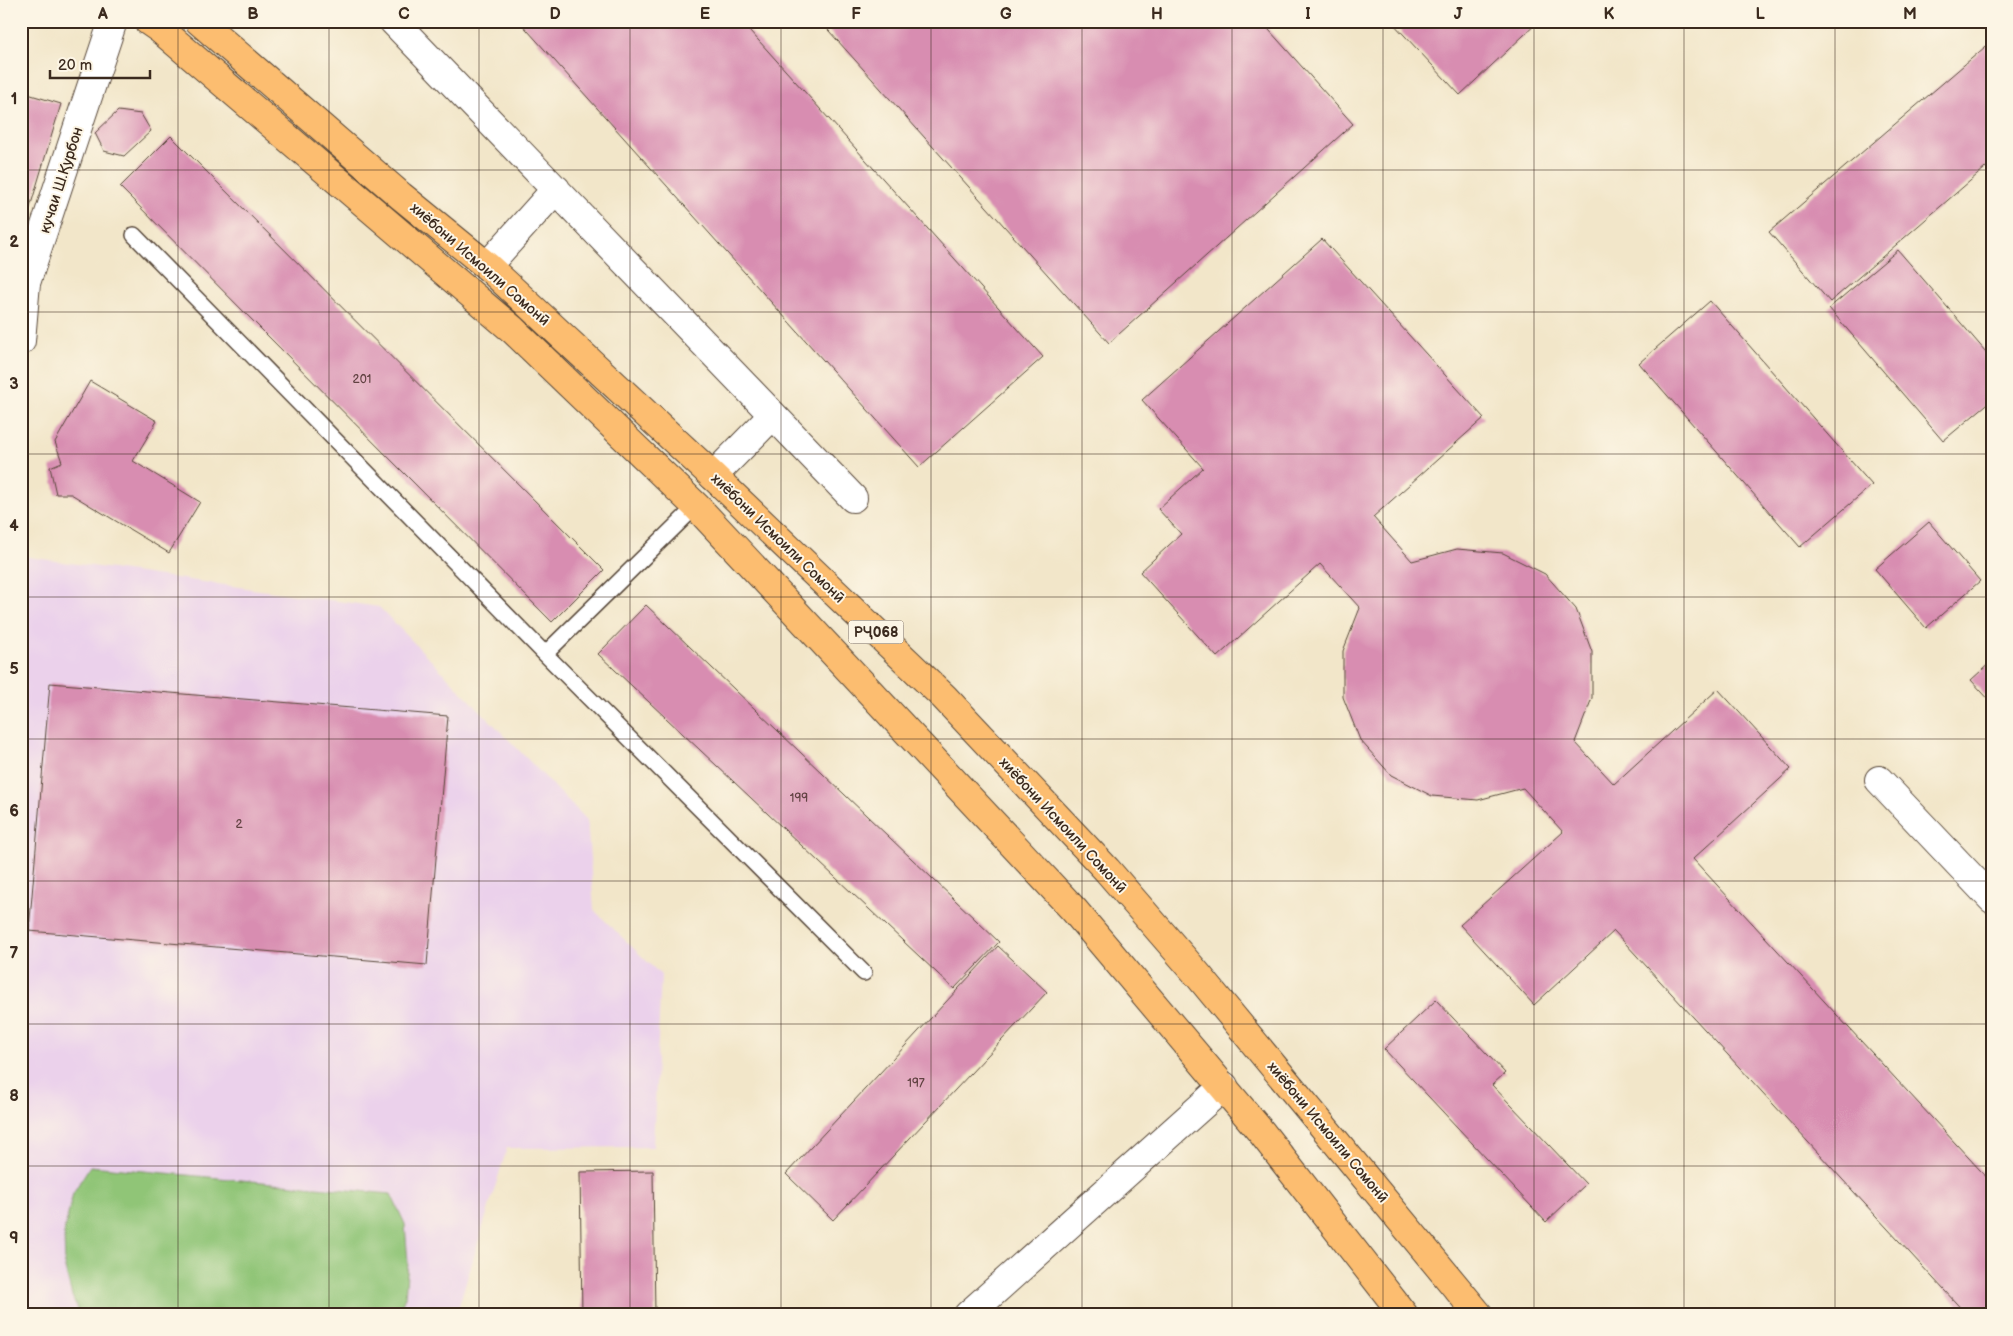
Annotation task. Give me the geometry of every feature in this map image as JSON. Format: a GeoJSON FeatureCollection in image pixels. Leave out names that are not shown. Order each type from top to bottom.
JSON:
{"type":"FeatureCollection","features":[{"type":"Feature","properties":{"kind":"highway","name":"хиёбони Исмоили Сомонӣ"},"geometry":{"type":"LineString","coordinates":[[148,21],[161,30],[513,330],[696,506],[1074,910],[1224,1086],[1404,1315]]}},
{"type":"Feature","properties":{"kind":"highway","name":"хиёбони Исмоили Сомонӣ"},"geometry":{"type":"LineString","coordinates":[[198,21],[401,196],[487,266],[713,476],[944,697],[1106,870],[1198,975],[1479,1315]]}},
{"type":"Feature","properties":{"kind":"street","name":"кучаи Ш.Қурбон"},"geometry":{"type":"LineString","coordinates":[[21,341],[26,283],[113,21]]}},
{"type":"Feature","properties":{"kind":"street"},"geometry":{"type":"LineString","coordinates":[[393,21],[853,498]]}},
{"type":"Feature","properties":{"kind":"street"},"geometry":{"type":"LineString","coordinates":[[487,266],[556,189]]}},
{"type":"Feature","properties":{"kind":"street"},"geometry":{"type":"LineString","coordinates":[[713,476],[773,415]]}},
{"type":"Feature","properties":{"kind":"street"},"geometry":{"type":"LineString","coordinates":[[1879,780],[1992,899]]}},
{"type":"Feature","properties":{"kind":"street"},"geometry":{"type":"LineString","coordinates":[[968,1315],[1224,1086]]}},
{"type":"Feature","properties":{"kind":"lane"},"geometry":{"type":"LineString","coordinates":[[134,235],[545,654],[864,974]]}},
{"type":"Feature","properties":{"kind":"lane"},"geometry":{"type":"LineString","coordinates":[[545,654],[696,506]]}},
{"type":"Feature","properties":{"kind":"shaded area"},"geometry":{"type":"Polygon","coordinates":[[[21,556],[379,607],[587,820],[594,910],[661,975],[653,1147],[507,1148],[456,1315],[21,1315],[21,556]]]}},
{"type":"Feature","properties":{"kind":"green space"},"geometry":{"type":"Polygon","coordinates":[[[90,1166],[391,1194],[405,1224],[408,1263],[405,1297],[398,1315],[80,1315],[72,1296],[65,1268],[64,1232],[73,1193],[90,1166]]]}},
{"type":"Feature","properties":{"kind":"building"},"geometry":{"type":"Polygon","coordinates":[[[519,21],[741,21],[1043,357],[919,467],[519,21]]]}},
{"type":"Feature","properties":{"kind":"building"},"geometry":{"type":"Polygon","coordinates":[[[820,21],[1261,21],[1353,124],[1109,343],[820,21]]]}},
{"type":"Feature","properties":{"kind":"building"},"geometry":{"type":"Polygon","coordinates":[[[1391,21],[1539,21],[1460,95],[1391,21]]]}},
{"type":"Feature","properties":{"kind":"building"},"geometry":{"type":"Polygon","coordinates":[[[1992,41],[1992,162],[1830,302],[1769,232],[1992,41]]]}},
{"type":"Feature","properties":{"kind":"building"},"geometry":{"type":"Polygon","coordinates":[[[21,92],[61,104],[29,211],[21,208],[21,92]]]}},
{"type":"Feature","properties":{"kind":"building"},"geometry":{"type":"Polygon","coordinates":[[[118,111],[141,114],[151,131],[124,156],[104,151],[95,133],[118,111]]]}},
{"type":"Feature","properties":{"kind":"building"},"geometry":{"type":"Polygon","coordinates":[[[171,136],[604,570],[552,622],[120,187],[171,136]]]}},
{"type":"Feature","properties":{"kind":"building"},"geometry":{"type":"Polygon","coordinates":[[[1322,239],[1484,418],[1373,517],[1412,561],[1457,549],[1503,553],[1545,574],[1576,609],[1592,652],[1592,698],[1575,742],[1614,784],[1718,689],[1791,769],[1693,859],[1992,1183],[1992,1315],[1967,1315],[1614,931],[1534,1005],[1460,925],[1563,832],[1523,788],[1478,800],[1432,796],[1391,775],[1360,740],[1343,697],[1343,651],[1360,608],[1320,564],[1217,657],[1140,572],[1181,534],[1158,509],[1203,468],[1142,400],[1322,239]]]}},
{"type":"Feature","properties":{"kind":"building"},"geometry":{"type":"Polygon","coordinates":[[[1898,250],[1992,359],[1992,400],[1943,441],[1829,308],[1898,250]]]}},
{"type":"Feature","properties":{"kind":"building"},"geometry":{"type":"Polygon","coordinates":[[[1710,301],[1872,485],[1800,547],[1639,363],[1710,301]]]}},
{"type":"Feature","properties":{"kind":"building"},"geometry":{"type":"Polygon","coordinates":[[[90,381],[157,421],[133,461],[200,502],[169,553],[71,494],[56,494],[50,467],[62,462],[55,442],[90,381]]]}},
{"type":"Feature","properties":{"kind":"building"},"geometry":{"type":"Polygon","coordinates":[[[1929,522],[1980,581],[1926,628],[1875,569],[1929,522]]]}},
{"type":"Feature","properties":{"kind":"building"},"geometry":{"type":"Polygon","coordinates":[[[646,605],[999,942],[954,989],[598,654],[646,605]]]}},
{"type":"Feature","properties":{"kind":"building"},"geometry":{"type":"Polygon","coordinates":[[[1992,661],[1992,703],[1971,680],[1992,661]]]}},
{"type":"Feature","properties":{"kind":"building"},"geometry":{"type":"Polygon","coordinates":[[[50,683],[448,716],[427,965],[29,931],[50,683]]]}},
{"type":"Feature","properties":{"kind":"building"},"geometry":{"type":"Polygon","coordinates":[[[998,946],[1047,992],[833,1220],[786,1174],[998,946]]]}},
{"type":"Feature","properties":{"kind":"building"},"geometry":{"type":"Polygon","coordinates":[[[1436,1000],[1505,1073],[1492,1085],[1586,1184],[1546,1222],[1384,1049],[1436,1000]]]}},
{"type":"Feature","properties":{"kind":"building"},"geometry":{"type":"Polygon","coordinates":[[[653,1171],[655,1315],[582,1315],[580,1172],[653,1171]]]}}]}
